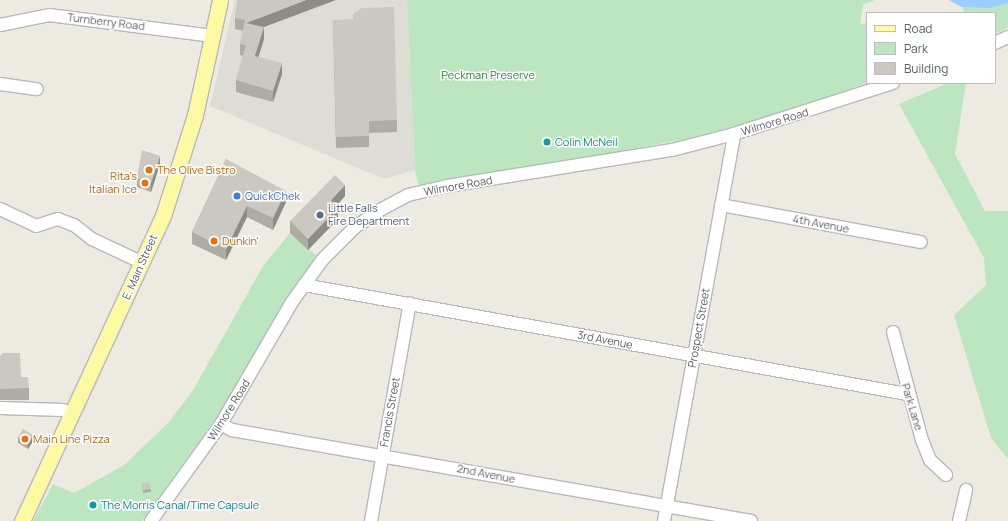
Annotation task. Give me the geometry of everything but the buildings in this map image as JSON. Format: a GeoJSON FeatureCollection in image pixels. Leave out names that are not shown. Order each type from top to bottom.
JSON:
{"type":"FeatureCollection","features":[{"type":"Feature","properties":{"kind":"main road","name":"E. Main Street"},"geometry":{"type":"LineString","coordinates":[[22,521],[143,263],[191,128],[220,0]]}},
{"type":"Feature","properties":{"kind":"street","name":"Turnberry Road"},"geometry":{"type":"LineString","coordinates":[[0,25],[49,15],[213,36]]}},
{"type":"Feature","properties":{"kind":"street"},"geometry":{"type":"LineString","coordinates":[[996,43],[1008,37]]}},
{"type":"Feature","properties":{"kind":"street"},"geometry":{"type":"LineString","coordinates":[[0,84],[37,89]]}},
{"type":"Feature","properties":{"kind":"street","name":"Wilmore Road"},"geometry":{"type":"LineString","coordinates":[[151,521],[222,424],[304,285],[323,259],[355,227],[408,196],[672,150],[734,134],[890,84]]}},
{"type":"Feature","properties":{"kind":"street","name":"Prospect Street"},"geometry":{"type":"LineString","coordinates":[[664,521],[734,134]]}},
{"type":"Feature","properties":{"kind":"street","name":"4th Avenue"},"geometry":{"type":"LineString","coordinates":[[721,205],[921,242]]}},
{"type":"Feature","properties":{"kind":"street"},"geometry":{"type":"LineString","coordinates":[[0,209],[36,226],[58,219],[74,225],[92,239],[143,263]]}},
{"type":"Feature","properties":{"kind":"street","name":"3rd Avenue"},"geometry":{"type":"LineString","coordinates":[[304,285],[410,303],[694,357],[907,394]]}},
{"type":"Feature","properties":{"kind":"street","name":"Francis Street"},"geometry":{"type":"LineString","coordinates":[[371,521],[410,303]]}},
{"type":"Feature","properties":{"kind":"street","name":"Park Lane"},"geometry":{"type":"LineString","coordinates":[[893,332],[907,394],[930,460],[946,475]]}},
{"type":"Feature","properties":{"kind":"street"},"geometry":{"type":"LineString","coordinates":[[0,408],[63,410],[72,414]]}},
{"type":"Feature","properties":{"kind":"street","name":"2nd Avenue"},"geometry":{"type":"LineString","coordinates":[[222,424],[232,430],[382,454],[666,508],[751,521]]}},
{"type":"Feature","properties":{"kind":"street"},"geometry":{"type":"LineString","coordinates":[[960,521],[966,490]]}},
{"type":"Feature","properties":{"kind":"shaded area"},"geometry":{"type":"Polygon","coordinates":[[[235,0],[407,0],[415,170],[384,179],[210,106],[235,0]]]}},
{"type":"Feature","properties":{"kind":"green space","name":"Peckman Preserve"},"geometry":{"type":"Polygon","coordinates":[[[407,0],[875,0],[863,5],[860,24],[866,23],[866,83],[765,119],[681,140],[419,187],[415,170],[407,0]]]}},
{"type":"Feature","properties":{"kind":"green space"},"geometry":{"type":"Polygon","coordinates":[[[949,0],[1008,0],[1008,27],[996,33],[996,12],[964,12],[962,7],[949,0]]]}},
{"type":"Feature","properties":{"kind":"green space"},"geometry":{"type":"Polygon","coordinates":[[[946,84],[966,84],[955,154],[985,211],[1008,211],[1008,459],[991,438],[954,315],[986,285],[984,258],[899,104],[946,84]]]}},
{"type":"Feature","properties":{"kind":"green space"},"geometry":{"type":"Polygon","coordinates":[[[290,233],[318,257],[295,287],[225,406],[142,521],[33,521],[53,484],[74,493],[124,465],[168,423],[192,392],[263,266],[290,233]]]}},
{"type":"Feature","properties":{"kind":"water"},"geometry":{"type":"Polygon","coordinates":[[[949,0],[1008,0],[1008,3],[990,8],[962,7],[949,0]]]}},
{"type":"Feature","properties":{"kind":"place","name":"Colin McNeil"},"geometry":{"type":"Point","coordinates":[547,142]}},
{"type":"Feature","properties":{"kind":"place","name":"The Olive Bistro"},"geometry":{"type":"Point","coordinates":[149,170]}},
{"type":"Feature","properties":{"kind":"place","name":"Rita's Italian Ice"},"geometry":{"type":"Point","coordinates":[145,183]}},
{"type":"Feature","properties":{"kind":"place","name":"QuickChek"},"geometry":{"type":"Point","coordinates":[237,196]}},
{"type":"Feature","properties":{"kind":"place","name":"Little Falls Fire Department"},"geometry":{"type":"Point","coordinates":[320,215]}},
{"type":"Feature","properties":{"kind":"place","name":"Dunkin'"},"geometry":{"type":"Point","coordinates":[214,241]}},
{"type":"Feature","properties":{"kind":"place","name":"Main Line Pizza"},"geometry":{"type":"Point","coordinates":[25,439]}},
{"type":"Feature","properties":{"kind":"place","name":"The Morris Canal/Time Capsule"},"geometry":{"type":"Point","coordinates":[93,505]}}]}
